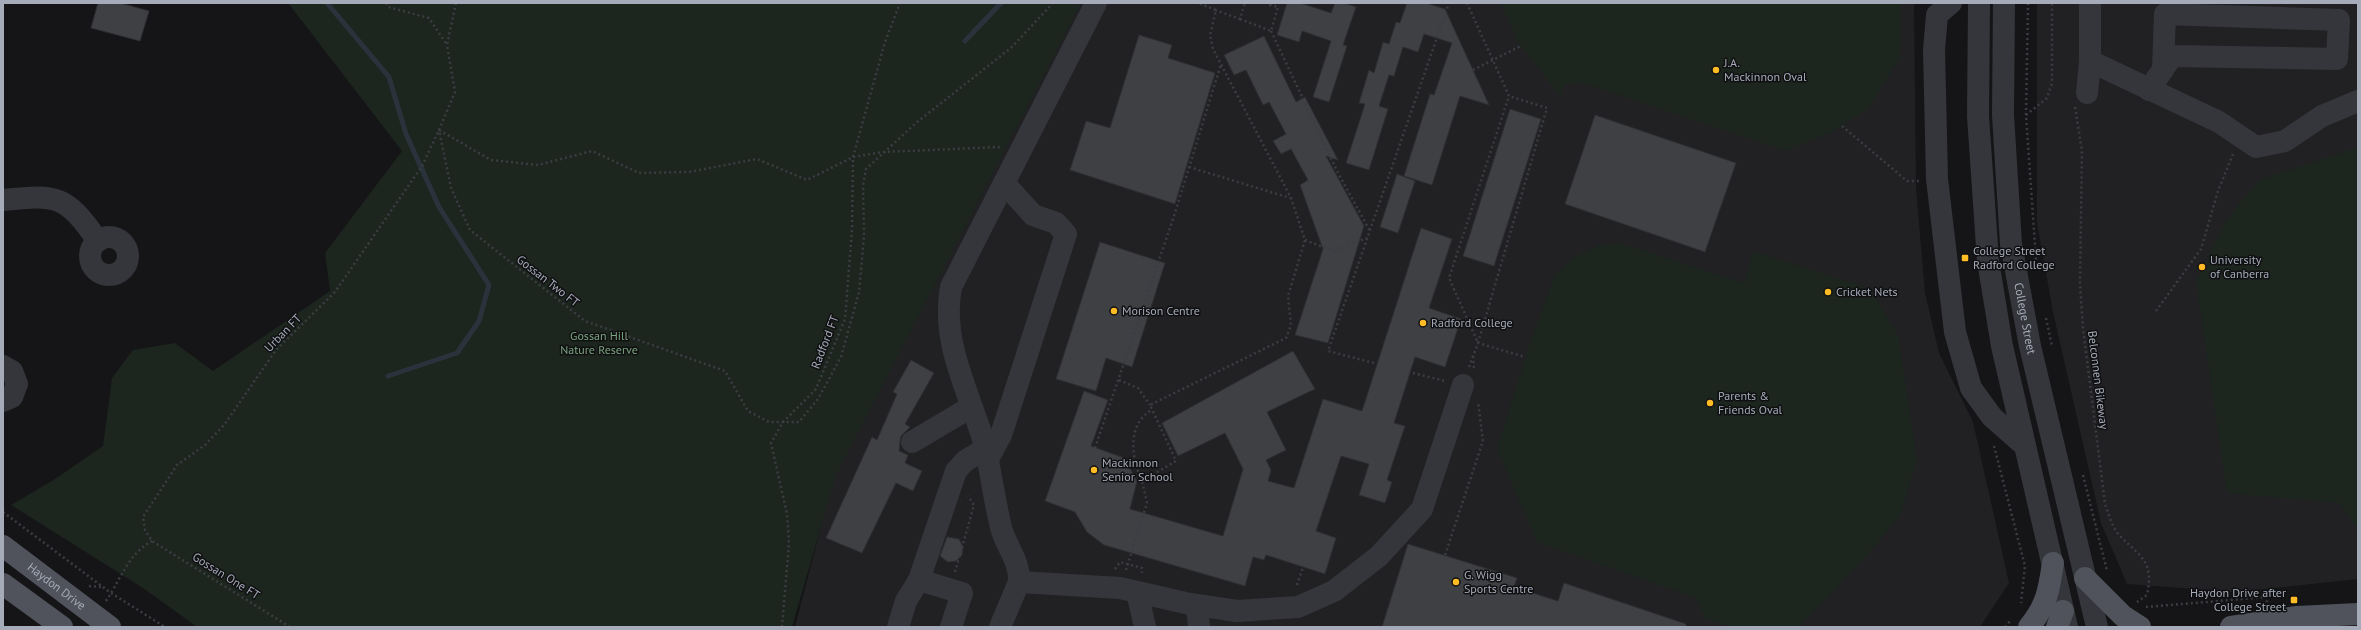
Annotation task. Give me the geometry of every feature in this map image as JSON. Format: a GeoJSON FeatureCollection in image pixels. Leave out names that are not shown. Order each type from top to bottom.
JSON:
{"type":"FeatureCollection","features":[{"type":"Feature","properties":{"kind":"main road","name":"Haydon Drive"},"geometry":{"type":"LineString","coordinates":[[3,546],[110,627]]}},
{"type":"Feature","properties":{"kind":"main road"},"geometry":{"type":"LineString","coordinates":[[2029,627],[2038,616],[2048,596],[2053,563]]}},
{"type":"Feature","properties":{"kind":"main road"},"geometry":{"type":"LineString","coordinates":[[2085,578],[2131,617]]}},
{"type":"Feature","properties":{"kind":"main road"},"geometry":{"type":"LineString","coordinates":[[3,584],[62,627]]}},
{"type":"Feature","properties":{"kind":"main road"},"geometry":{"type":"LineString","coordinates":[[2231,627],[2297,617],[2358,614]]}},
{"type":"Feature","properties":{"kind":"street"},"geometry":{"type":"LineString","coordinates":[[1000,627],[1018,582],[1018,566],[1002,531],[986,454],[958,370],[950,338],[947,307],[951,287],[1096,3]]}},
{"type":"Feature","properties":{"kind":"street"},"geometry":{"type":"LineString","coordinates":[[1951,3],[1938,15],[1934,50],[1937,179],[1955,332],[1971,388],[1992,417],[2025,446]]}},
{"type":"Feature","properties":{"kind":"street"},"geometry":{"type":"LineString","coordinates":[[1979,3],[1978,116],[1988,261],[2002,346],[2053,563],[2062,622]]}},
{"type":"Feature","properties":{"kind":"street","name":"College Street"},"geometry":{"type":"LineString","coordinates":[[2004,3],[2003,115],[2011,244],[2030,346],[2096,627]]}},
{"type":"Feature","properties":{"kind":"street"},"geometry":{"type":"LineString","coordinates":[[2081,102],[2090,61],[2090,3]]}},
{"type":"Feature","properties":{"kind":"street"},"geometry":{"type":"LineString","coordinates":[[2149,90],[2163,70],[2172,56],[2337,59],[2339,20],[2165,14],[2163,70]]}},
{"type":"Feature","properties":{"kind":"street"},"geometry":{"type":"LineString","coordinates":[[2090,61],[2219,122],[2256,147],[2285,141],[2322,116],[2358,101]]}},
{"type":"Feature","properties":{"kind":"street"},"geometry":{"type":"LineString","coordinates":[[898,627],[906,601],[919,580],[956,471],[965,461],[986,454],[1001,435],[1066,234],[1056,223],[1033,215],[1004,183]]}},
{"type":"Feature","properties":{"kind":"street"},"geometry":{"type":"LineString","coordinates":[[3,200],[39,196],[58,200],[81,217],[98,241]]}},
{"type":"Feature","properties":{"kind":"street"},"geometry":{"type":"LineString","coordinates":[[3,366],[12,371],[17,384],[12,396],[3,401]]}},
{"type":"Feature","properties":{"kind":"street"},"geometry":{"type":"LineString","coordinates":[[1018,582],[1129,583],[1197,605],[1236,611],[1259,618],[1298,607],[1334,591],[1378,556],[1422,509],[1472,384]]}},
{"type":"Feature","properties":{"kind":"street"},"geometry":{"type":"LineString","coordinates":[[912,442],[971,407]]}},
{"type":"Feature","properties":{"kind":"street"},"geometry":{"type":"LineString","coordinates":[[919,580],[962,593],[951,627]]}},
{"type":"Feature","properties":{"kind":"street"},"geometry":{"type":"LineString","coordinates":[[1129,583],[1145,627]]}},
{"type":"Feature","properties":{"kind":"street"},"geometry":{"type":"LineString","coordinates":[[1197,605],[1199,627]]}},
{"type":"Feature","properties":{"kind":"path"},"geometry":{"type":"LineString","coordinates":[[386,3],[388,7],[429,18],[447,45]]}},
{"type":"Feature","properties":{"kind":"path"},"geometry":{"type":"LineString","coordinates":[[456,3],[447,45],[455,92],[439,130],[491,160],[538,165],[592,151],[639,173],[689,172],[757,159],[807,180],[853,157],[883,152],[1011,147],[1022,148]]}},
{"type":"Feature","properties":{"kind":"path","name":"Radford FT"},"geometry":{"type":"LineString","coordinates":[[782,627],[790,543],[787,514],[771,443],[783,422],[816,389],[845,319],[852,229],[853,157],[885,42],[900,3]]}},
{"type":"Feature","properties":{"kind":"path"},"geometry":{"type":"LineString","coordinates":[[883,152],[1012,47],[1053,3]]}},
{"type":"Feature","properties":{"kind":"path"},"geometry":{"type":"LineString","coordinates":[[1198,3],[1271,31]]}},
{"type":"Feature","properties":{"kind":"path"},"geometry":{"type":"LineString","coordinates":[[1240,19],[1245,3]]}},
{"type":"Feature","properties":{"kind":"path"},"geometry":{"type":"LineString","coordinates":[[1270,3],[1270,5],[1278,8],[1271,31],[1338,173],[1370,231]]}},
{"type":"Feature","properties":{"kind":"path"},"geometry":{"type":"LineString","coordinates":[[1374,363],[1328,351],[1449,3]]}},
{"type":"Feature","properties":{"kind":"path"},"geometry":{"type":"LineString","coordinates":[[1467,3],[1509,96],[1449,278],[1478,343],[1525,357]]}},
{"type":"Feature","properties":{"kind":"path"},"geometry":{"type":"LineString","coordinates":[[2028,3],[2026,115],[2036,261]]}},
{"type":"Feature","properties":{"kind":"path"},"geometry":{"type":"LineString","coordinates":[[2026,115],[2047,98],[2052,83],[2052,3]]}},
{"type":"Feature","properties":{"kind":"path"},"geometry":{"type":"LineString","coordinates":[[1150,405],[1286,338],[1291,325],[1288,296],[1305,240],[1291,198],[1213,49],[1210,35],[1216,10]]}},
{"type":"Feature","properties":{"kind":"path"},"geometry":{"type":"LineString","coordinates":[[1473,70],[1521,46]]}},
{"type":"Feature","properties":{"kind":"path"},"geometry":{"type":"LineString","coordinates":[[1095,448],[1189,167],[1221,64]]}},
{"type":"Feature","properties":{"kind":"path"},"geometry":{"type":"LineString","coordinates":[[1445,555],[1483,441],[1472,384],[1473,356],[1547,108],[1509,96]]}},
{"type":"Feature","properties":{"kind":"path","name":"Belconnen Bikeway"},"geometry":{"type":"LineString","coordinates":[[2081,102],[2082,151],[2080,283],[2082,321],[2105,504],[2111,524],[2120,537],[2143,557],[2148,566],[2149,574],[2147,595],[2131,617]]}},
{"type":"Feature","properties":{"kind":"path"},"geometry":{"type":"LineString","coordinates":[[1842,126],[1907,181],[1937,179]]}},
{"type":"Feature","properties":{"kind":"path","name":"Gossan Two FT"},"geometry":{"type":"LineString","coordinates":[[439,130],[451,188],[470,230],[585,321],[725,371],[748,412],[769,422],[799,422],[818,399],[841,357],[859,292],[864,236],[862,186],[866,169],[883,152]]}},
{"type":"Feature","properties":{"kind":"path","name":"Urban FT"},"geometry":{"type":"LineString","coordinates":[[152,541],[146,530],[143,517],[177,465],[204,445],[224,425],[276,350],[335,292],[422,166],[439,130]]}},
{"type":"Feature","properties":{"kind":"path"},"geometry":{"type":"LineString","coordinates":[[2156,311],[2201,249],[2218,191],[2240,136]]}},
{"type":"Feature","properties":{"kind":"path"},"geometry":{"type":"LineString","coordinates":[[1189,167],[1291,198]]}},
{"type":"Feature","properties":{"kind":"path"},"geometry":{"type":"LineString","coordinates":[[1305,240],[1334,252],[1367,238]]}},
{"type":"Feature","properties":{"kind":"path"},"geometry":{"type":"LineString","coordinates":[[2045,311],[2052,353]]}},
{"type":"Feature","properties":{"kind":"path"},"geometry":{"type":"LineString","coordinates":[[1472,384],[1473,356]]}},
{"type":"Feature","properties":{"kind":"path"},"geometry":{"type":"LineString","coordinates":[[1412,373],[1472,384]]}},
{"type":"Feature","properties":{"kind":"path"},"geometry":{"type":"LineString","coordinates":[[1119,380],[1138,388],[1150,405],[1176,461],[1142,481]]}},
{"type":"Feature","properties":{"kind":"path"},"geometry":{"type":"LineString","coordinates":[[1129,583],[1127,564],[1147,502],[1142,481],[1133,456],[1136,428],[1142,415],[1152,410]]}},
{"type":"Feature","properties":{"kind":"path"},"geometry":{"type":"LineString","coordinates":[[2081,467],[2108,574]]}},
{"type":"Feature","properties":{"kind":"path"},"geometry":{"type":"LineString","coordinates":[[3,512],[111,593],[165,627]]}},
{"type":"Feature","properties":{"kind":"path"},"geometry":{"type":"LineString","coordinates":[[111,593],[121,572],[140,548],[152,541]]}},
{"type":"Feature","properties":{"kind":"path","name":"Gossan One FT"},"geometry":{"type":"LineString","coordinates":[[152,541],[290,627]]}},
{"type":"Feature","properties":{"kind":"path"},"geometry":{"type":"LineString","coordinates":[[1120,562],[1142,568],[1129,583],[1120,562]]}},
{"type":"Feature","properties":{"kind":"path"},"geometry":{"type":"LineString","coordinates":[[1297,587],[1304,567]]}},
{"type":"Feature","properties":{"kind":"path"},"geometry":{"type":"LineString","coordinates":[[2131,617],[2267,597],[2268,602],[2275,602]]}},
{"type":"Feature","properties":{"kind":"shaded area","name":"Radford College"},"geometry":{"type":"Polygon","coordinates":[[[1080,3],[1916,3],[1914,6],[1916,188],[1925,293],[1939,353],[1973,422],[2009,583],[1980,627],[795,627],[834,476],[1080,3]]]}},
{"type":"Feature","properties":{"kind":"shaded area","name":"University of Canberra"},"geometry":{"type":"Polygon","coordinates":[[[2037,3],[2358,3],[2358,579],[2236,592],[2127,584],[2101,523],[2053,312],[2037,223],[2037,3]]]}},
{"type":"Feature","properties":{"kind":"green space","name":"Gossan Hill Nature Reserve"},"geometry":{"type":"Polygon","coordinates":[[[288,3],[1081,3],[836,475],[792,627],[197,627],[143,588],[11,505],[55,479],[103,446],[112,378],[133,350],[175,343],[213,371],[330,291],[325,253],[402,151],[288,3]]]}},
{"type":"Feature","properties":{"kind":"green space","name":"J.A. Mackinnon Oval"},"geometry":{"type":"Polygon","coordinates":[[[1501,3],[1901,3],[1900,58],[1868,109],[1832,132],[1785,151],[1584,83],[1564,85],[1561,97],[1517,41],[1501,3]]]}},
{"type":"Feature","properties":{"kind":"green space"},"geometry":{"type":"Polygon","coordinates":[[[2358,147],[2358,531],[2340,503],[2227,493],[2196,281],[2226,220],[2259,180],[2358,147]]]}},
{"type":"Feature","properties":{"kind":"green space","name":"Parents & Friends Oval"},"geometry":{"type":"Polygon","coordinates":[[[1620,243],[1744,283],[1753,251],[1870,289],[1898,335],[1917,460],[1900,516],[1864,559],[1799,627],[1731,627],[1705,618],[1696,598],[1537,542],[1497,449],[1527,352],[1555,274],[1574,257],[1599,245],[1620,243]]]}},
{"type":"Feature","properties":{"kind":"building"},"geometry":{"type":"Polygon","coordinates":[[[98,3],[120,3],[149,11],[140,41],[91,28],[98,3]]]}},
{"type":"Feature","properties":{"kind":"building"},"geometry":{"type":"Polygon","coordinates":[[[1287,3],[1300,3],[1331,13],[1335,3],[1344,3],[1356,7],[1343,45],[1347,46],[1329,102],[1313,97],[1331,41],[1302,31],[1299,42],[1277,35],[1287,3]]]}},
{"type":"Feature","properties":{"kind":"building"},"geometry":{"type":"Polygon","coordinates":[[[1407,3],[1426,3],[1445,9],[1489,105],[1460,96],[1432,185],[1404,176],[1430,94],[1434,95],[1452,43],[1424,34],[1418,52],[1403,47],[1394,76],[1389,75],[1379,106],[1388,109],[1369,170],[1346,163],[1365,104],[1359,103],[1369,70],[1374,73],[1383,42],[1389,44],[1396,22],[1400,23],[1407,3]]]}},
{"type":"Feature","properties":{"kind":"building"},"geometry":{"type":"Polygon","coordinates":[[[1139,35],[1172,45],[1168,58],[1215,73],[1175,204],[1070,170],[1086,121],[1110,128],[1139,35]]]}},
{"type":"Feature","properties":{"kind":"building"},"geometry":{"type":"Polygon","coordinates":[[[1264,36],[1296,102],[1305,97],[1338,160],[1326,156],[1364,226],[1328,343],[1295,335],[1323,249],[1300,185],[1308,180],[1291,149],[1281,154],[1273,141],[1286,134],[1269,102],[1263,105],[1246,70],[1234,75],[1224,55],[1264,36]]]}},
{"type":"Feature","properties":{"kind":"building"},"geometry":{"type":"Polygon","coordinates":[[[1510,109],[1541,119],[1494,266],[1463,256],[1510,109]]]}},
{"type":"Feature","properties":{"kind":"building"},"geometry":{"type":"Polygon","coordinates":[[[1595,115],[1736,163],[1705,252],[1565,204],[1595,115]]]}},
{"type":"Feature","properties":{"kind":"building"},"geometry":{"type":"Polygon","coordinates":[[[1397,174],[1415,181],[1398,233],[1380,227],[1397,174]]]}},
{"type":"Feature","properties":{"kind":"building"},"geometry":{"type":"Polygon","coordinates":[[[1421,228],[1452,239],[1429,308],[1461,319],[1445,367],[1415,357],[1394,423],[1405,426],[1387,480],[1392,482],[1385,503],[1359,495],[1369,464],[1341,456],[1316,531],[1336,538],[1325,574],[1266,555],[1264,560],[1253,557],[1245,586],[1104,545],[1087,532],[1075,512],[1045,501],[1084,391],[1108,400],[1091,446],[1124,458],[1137,481],[1130,509],[1223,536],[1243,469],[1225,433],[1178,456],[1162,423],[1293,351],[1315,389],[1267,412],[1286,450],[1266,460],[1271,470],[1268,481],[1294,488],[1323,399],[1362,411],[1421,228]]]}},
{"type":"Feature","properties":{"kind":"building","name":"Morison Centre"},"geometry":{"type":"Polygon","coordinates":[[[1100,242],[1165,263],[1132,367],[1106,358],[1096,391],[1056,379],[1100,242]]]}},
{"type":"Feature","properties":{"kind":"building"},"geometry":{"type":"Polygon","coordinates":[[[911,360],[934,373],[905,424],[910,427],[901,436],[900,442],[899,451],[908,455],[905,463],[922,471],[913,491],[896,483],[862,553],[826,538],[872,437],[877,440],[897,394],[893,392],[911,360]]]}},
{"type":"Feature","properties":{"kind":"building"},"geometry":{"type":"Polygon","coordinates":[[[947,537],[959,539],[963,547],[962,555],[956,561],[948,562],[940,556],[947,537]]]}},
{"type":"Feature","properties":{"kind":"building","name":"G. Wigg Sports Centre"},"geometry":{"type":"Polygon","coordinates":[[[1408,544],[1517,578],[1514,587],[1558,601],[1564,583],[1686,624],[1686,627],[1382,627],[1408,544]]]}},
{"type":"Feature","properties":{"kind":"waterway"},"geometry":{"type":"LineString","coordinates":[[327,3],[389,77],[406,134],[439,207],[489,285],[479,321],[457,353],[388,376]]}},
{"type":"Feature","properties":{"kind":"waterway"},"geometry":{"type":"LineString","coordinates":[[965,41],[1001,3]]}},
{"type":"Feature","properties":{"kind":"place","name":"J.A. Mackinnon Oval"},"geometry":{"type":"Point","coordinates":[1716,70]}},
{"type":"Feature","properties":{"kind":"place","name":"College Street Radford College"},"geometry":{"type":"Point","coordinates":[1965,258]}},
{"type":"Feature","properties":{"kind":"place","name":"University of Canberra"},"geometry":{"type":"Point","coordinates":[2202,267]}},
{"type":"Feature","properties":{"kind":"place","name":"Cricket Nets"},"geometry":{"type":"Point","coordinates":[1828,292]}},
{"type":"Feature","properties":{"kind":"place","name":"Morison Centre"},"geometry":{"type":"Point","coordinates":[1114,311]}},
{"type":"Feature","properties":{"kind":"place","name":"Radford College"},"geometry":{"type":"Point","coordinates":[1423,323]}},
{"type":"Feature","properties":{"kind":"place","name":"Parents & Friends Oval"},"geometry":{"type":"Point","coordinates":[1710,403]}},
{"type":"Feature","properties":{"kind":"place","name":"Mackinnon Senior School"},"geometry":{"type":"Point","coordinates":[1094,470]}},
{"type":"Feature","properties":{"kind":"place","name":"G. Wigg Sports Centre"},"geometry":{"type":"Point","coordinates":[1456,582]}},
{"type":"Feature","properties":{"kind":"place","name":"Haydon Drive after College Street"},"geometry":{"type":"Point","coordinates":[2294,600]}}]}
